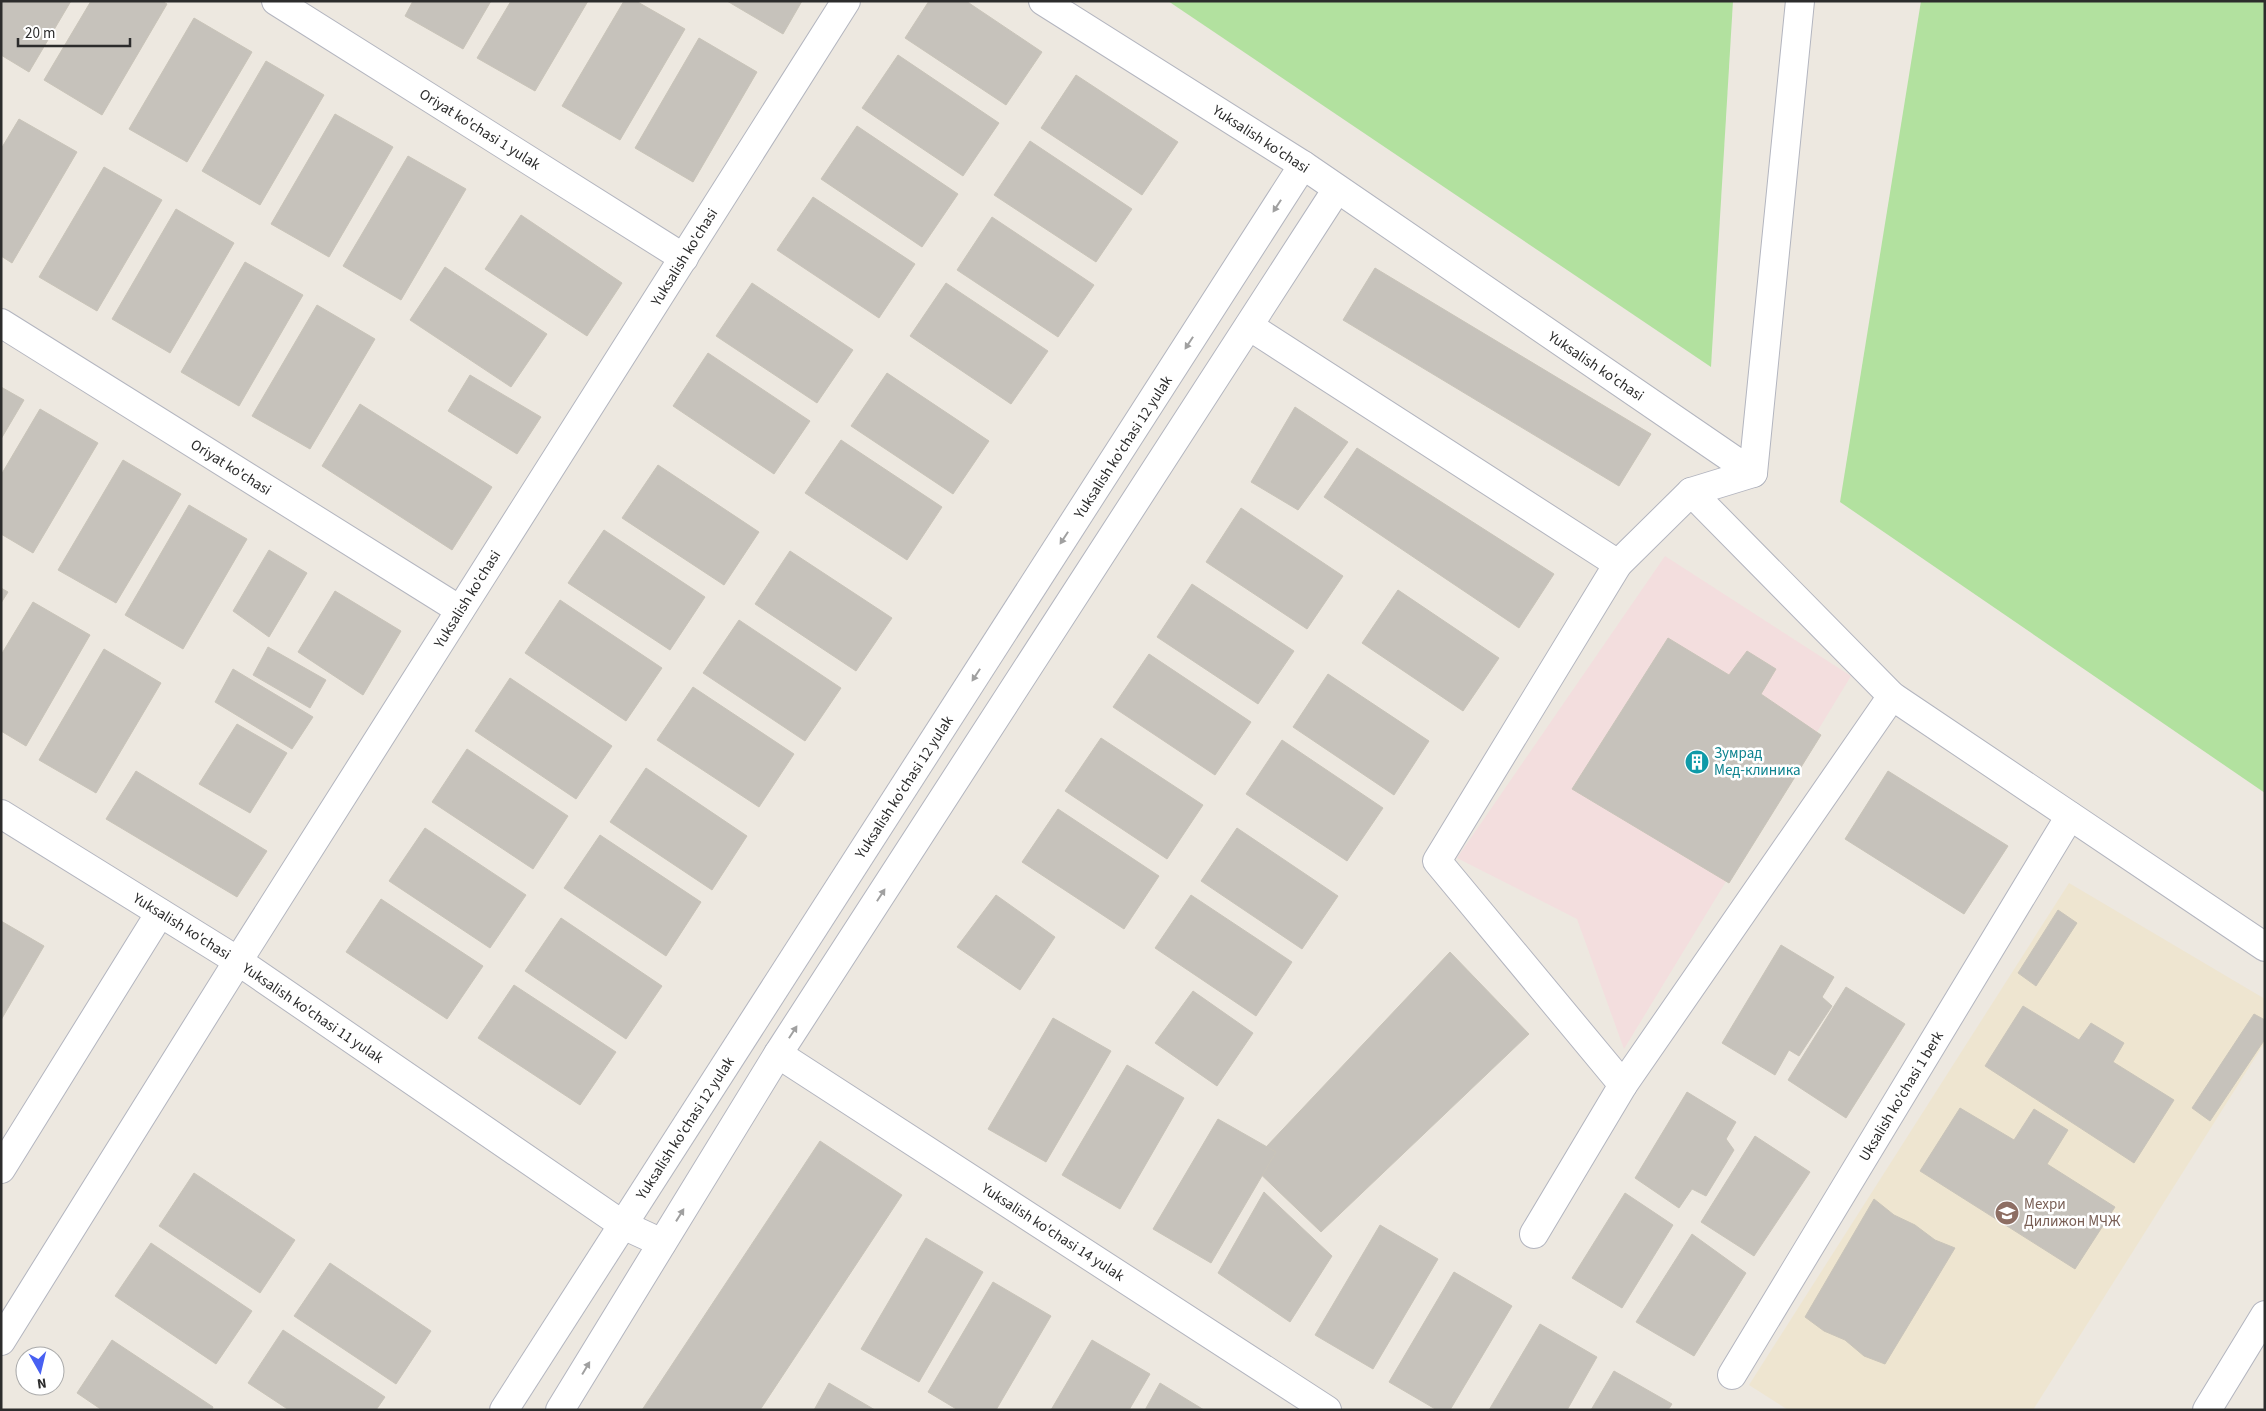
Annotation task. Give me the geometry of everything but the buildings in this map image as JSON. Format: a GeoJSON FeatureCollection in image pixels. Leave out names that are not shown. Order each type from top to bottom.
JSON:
{"type":"FeatureCollection","features":[{"type":"Feature","properties":{"kind":"street","name":"Oriyat ko'chasi 1 yulak"},"geometry":{"type":"LineString","coordinates":[[276,1],[684,258]]}},
{"type":"Feature","properties":{"kind":"street","name":"Yuksalish ko'chasi"},"geometry":{"type":"LineString","coordinates":[[1,814],[238,961],[846,1]]}},
{"type":"Feature","properties":{"kind":"street","name":"Yuksalish ko'chasi"},"geometry":{"type":"LineString","coordinates":[[1042,1],[1303,165],[1753,473]]}},
{"type":"Feature","properties":{"kind":"street"},"geometry":{"type":"LineString","coordinates":[[1623,1085],[1437,861],[1618,564],[1691,492],[1753,473],[1800,1]]}},
{"type":"Feature","properties":{"kind":"street","name":"Yuksalish ko'chasi 12 yulak"},"geometry":{"type":"LineString","coordinates":[[504,1410],[1303,165]]}},
{"type":"Feature","properties":{"kind":"street"},"geometry":{"type":"LineString","coordinates":[[560,1410],[778,1054],[1337,189]]}},
{"type":"Feature","properties":{"kind":"street","name":"Oriyat ko'chasi"},"geometry":{"type":"LineString","coordinates":[[1,323],[460,610]]}},
{"type":"Feature","properties":{"kind":"street"},"geometry":{"type":"LineString","coordinates":[[1249,326],[1618,564]]}},
{"type":"Feature","properties":{"kind":"street"},"geometry":{"type":"LineString","coordinates":[[1691,492],[1892,696],[2265,946]]}},
{"type":"Feature","properties":{"kind":"street"},"geometry":{"type":"LineString","coordinates":[[1534,1234],[1623,1085],[1892,696]]}},
{"type":"Feature","properties":{"kind":"street","name":"Uksalish ko'chasi 1 berk"},"geometry":{"type":"LineString","coordinates":[[1732,1376],[2070,816]]}},
{"type":"Feature","properties":{"kind":"street"},"geometry":{"type":"LineString","coordinates":[[1,1169],[160,913]]}},
{"type":"Feature","properties":{"kind":"street","name":"Yuksalish ko'chasi 11 yulak"},"geometry":{"type":"LineString","coordinates":[[1,1341],[238,961],[623,1224],[662,1243]]}},
{"type":"Feature","properties":{"kind":"street","name":"Yuksalish ko'chasi 14 yulak"},"geometry":{"type":"LineString","coordinates":[[778,1054],[1327,1410]]}},
{"type":"Feature","properties":{"kind":"street"},"geometry":{"type":"LineString","coordinates":[[2207,1410],[2265,1315]]}},
{"type":"Feature","properties":{"kind":"shaded area"},"geometry":{"type":"Polygon","coordinates":[[[1665,556],[1851,676],[1624,1049],[1577,919],[1457,858],[1665,556]]]}},
{"type":"Feature","properties":{"kind":"shaded area","name":"Мехри Дилижон МЧЖ"},"geometry":{"type":"Polygon","coordinates":[[[2069,883],[2265,999],[2265,1042],[2033,1410],[1788,1410],[1749,1385],[2069,883]]]}},
{"type":"Feature","properties":{"kind":"green space"},"geometry":{"type":"Polygon","coordinates":[[[1168,1],[1733,1],[1711,367],[1168,1]]]}},
{"type":"Feature","properties":{"kind":"green space"},"geometry":{"type":"Polygon","coordinates":[[[1921,1],[2265,1],[2265,793],[1840,502],[1921,1]]]}},
{"type":"Feature","properties":{"kind":"place","name":"Зумрад Мед-клиника"},"geometry":{"type":"Point","coordinates":[1697,762]}},
{"type":"Feature","properties":{"kind":"place","name":"Мехри Дилижон МЧЖ"},"geometry":{"type":"Point","coordinates":[2007,1213]}}]}
